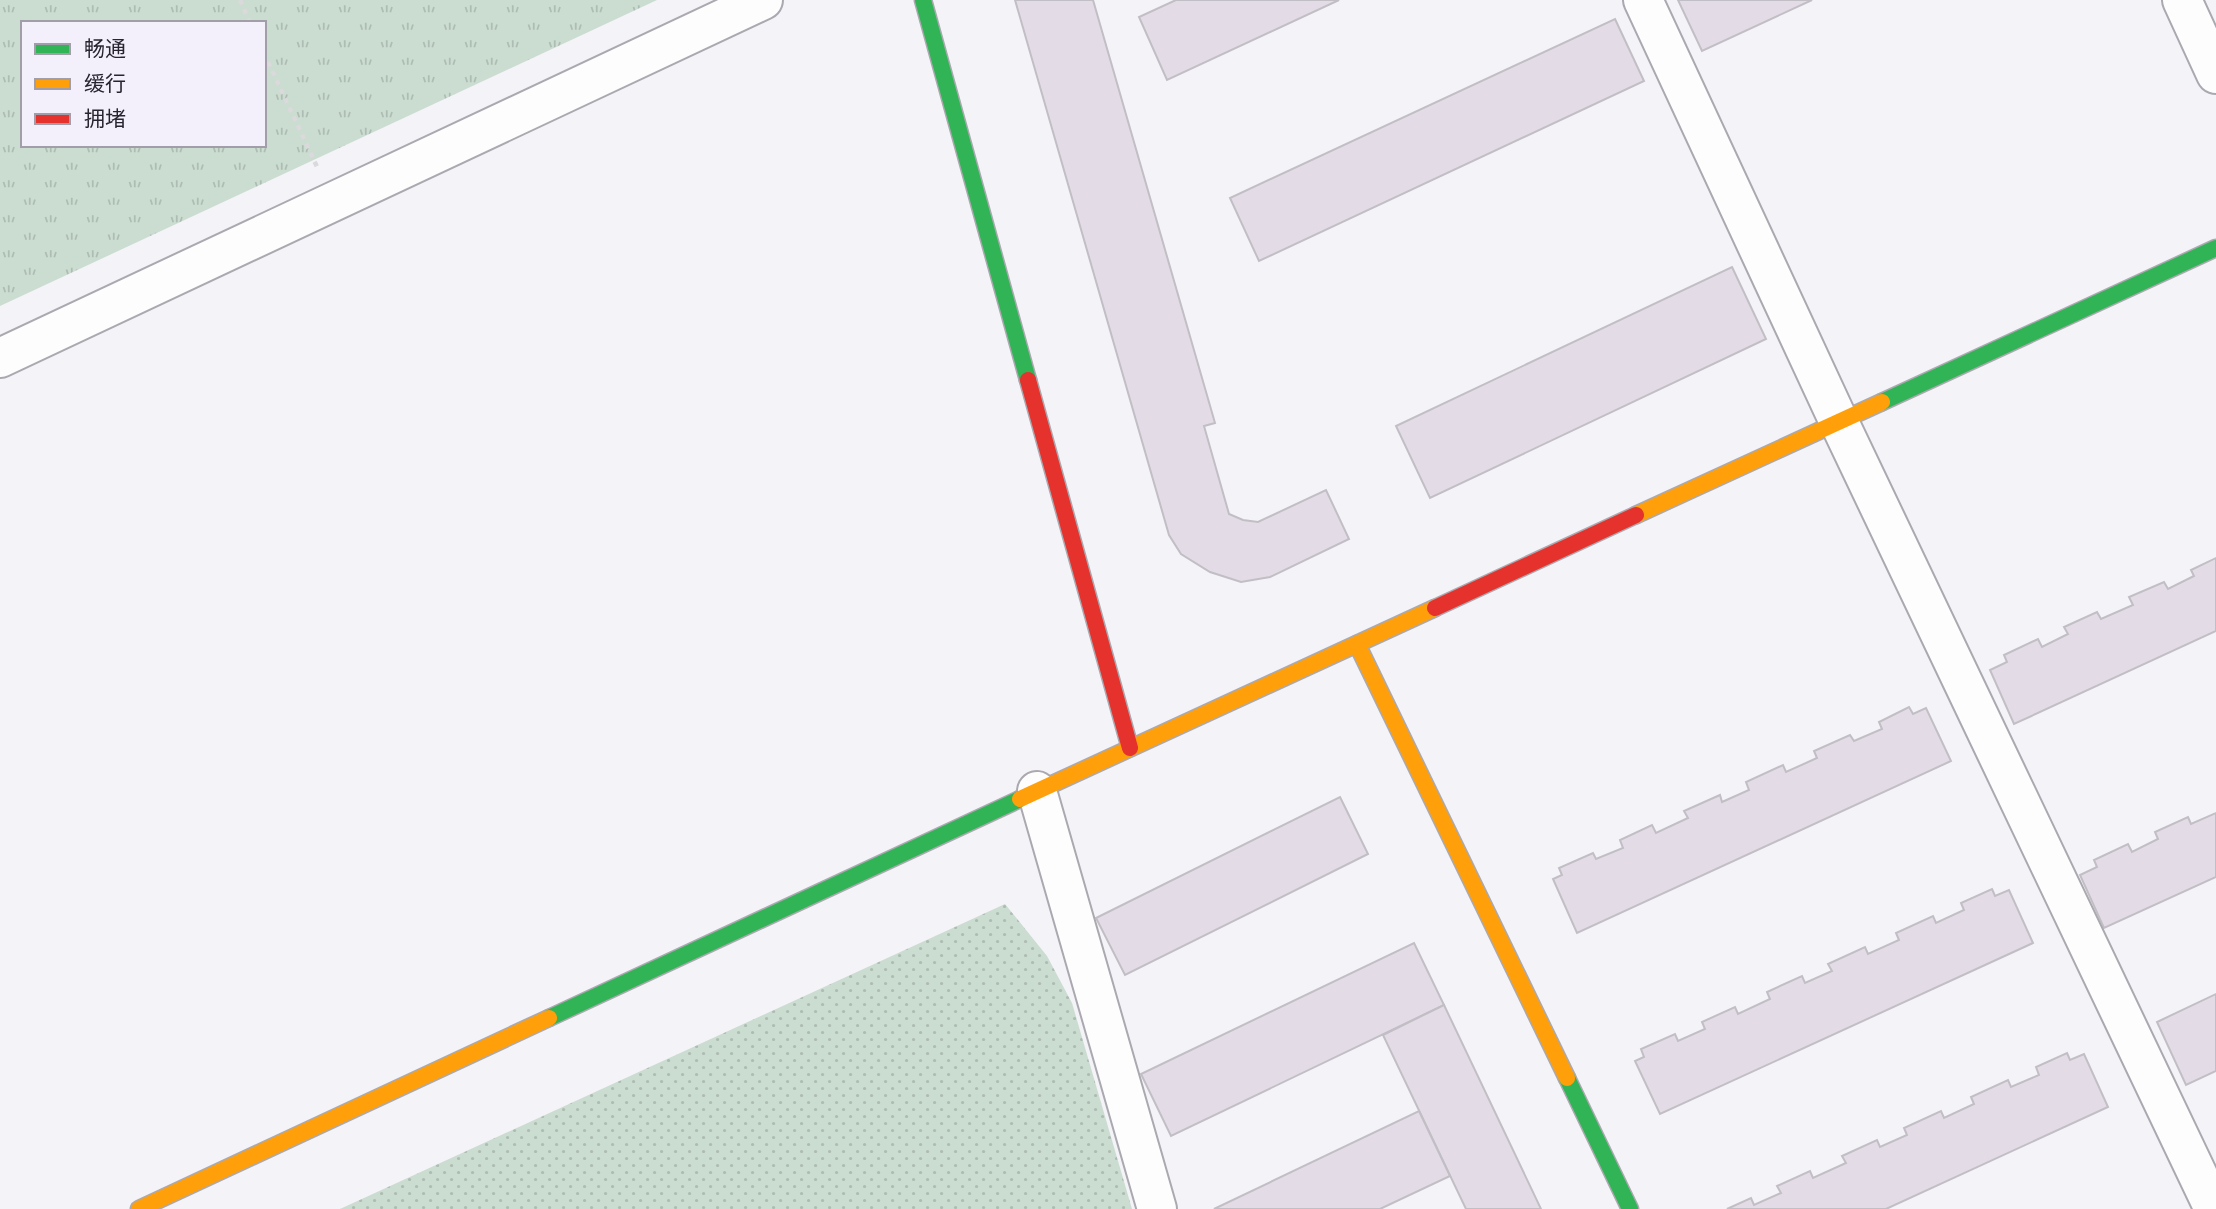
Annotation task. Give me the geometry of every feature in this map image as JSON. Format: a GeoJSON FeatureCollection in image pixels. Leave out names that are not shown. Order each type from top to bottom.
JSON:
{"type":"FeatureCollection","features":[{"type":"Feature","properties":{"kind":"street"},"geometry":{"type":"LineString","coordinates":[[0,358],[763,0]]}},
{"type":"Feature","properties":{"kind":"street"},"geometry":{"type":"LineString","coordinates":[[923,0],[1130,748]]}},
{"type":"Feature","properties":{"kind":"street"},"geometry":{"type":"LineString","coordinates":[[1643,0],[1839,422],[2214,1209]]}},
{"type":"Feature","properties":{"kind":"street"},"geometry":{"type":"LineString","coordinates":[[2182,0],[2216,74]]}},
{"type":"Feature","properties":{"kind":"street"},"geometry":{"type":"LineString","coordinates":[[139,1209],[1037,791],[2216,248]]}},
{"type":"Feature","properties":{"kind":"street"},"geometry":{"type":"LineString","coordinates":[[1357,644],[1630,1209]]}},
{"type":"Feature","properties":{"kind":"street"},"geometry":{"type":"LineString","coordinates":[[1037,791],[1157,1209]]}},
{"type":"Feature","properties":{"kind":"path"},"geometry":{"type":"LineString","coordinates":[[240,0],[249,21]]}},
{"type":"Feature","properties":{"kind":"path"},"geometry":{"type":"LineString","coordinates":[[266,57],[333,202]]}},
{"type":"Feature","properties":{"kind":"green space"},"geometry":{"type":"Polygon","coordinates":[[[0,0],[657,0],[0,306],[0,0]]]}},
{"type":"Feature","properties":{"kind":"green space"},"geometry":{"type":"Polygon","coordinates":[[[1005,904],[1047,956],[1072,1003],[1132,1209],[340,1209],[1005,904]]]}},
{"type":"Feature","properties":{"kind":"building"},"geometry":{"type":"Polygon","coordinates":[[[1015,0],[1093,0],[1215,423],[1204,426],[1229,514],[1258,522],[1326,490],[1349,539],[1270,577],[1241,582],[1210,572],[1181,554],[1169,535],[1015,0]]]}},
{"type":"Feature","properties":{"kind":"building"},"geometry":{"type":"Polygon","coordinates":[[[1176,0],[1339,0],[1167,80],[1139,17],[1176,0]]]}},
{"type":"Feature","properties":{"kind":"building"},"geometry":{"type":"Polygon","coordinates":[[[1678,0],[1812,0],[1702,51],[1678,0]]]}},
{"type":"Feature","properties":{"kind":"building"},"geometry":{"type":"Polygon","coordinates":[[[1615,19],[1644,81],[1259,261],[1230,198],[1615,19]]]}},
{"type":"Feature","properties":{"kind":"building"},"geometry":{"type":"Polygon","coordinates":[[[1732,267],[1766,339],[1430,498],[1396,426],[1732,267]]]}},
{"type":"Feature","properties":{"kind":"building"},"geometry":{"type":"Polygon","coordinates":[[[2216,558],[2216,631],[2014,724],[1990,670],[2007,662],[2004,655],[2038,639],[2042,647],[2068,634],[2064,627],[2097,612],[2101,619],[2133,605],[2129,597],[2164,582],[2168,589],[2194,576],[2191,570],[2216,558]]]}},
{"type":"Feature","properties":{"kind":"building"},"geometry":{"type":"Polygon","coordinates":[[[1909,707],[1913,714],[1926,708],[1951,761],[1577,933],[1553,879],[1562,875],[1559,868],[1593,853],[1596,859],[1623,848],[1620,840],[1652,825],[1656,833],[1688,818],[1684,811],[1720,795],[1722,802],[1749,790],[1746,782],[1783,765],[1786,772],[1817,758],[1814,751],[1850,735],[1854,741],[1882,729],[1879,722],[1909,707]]]}},
{"type":"Feature","properties":{"kind":"building"},"geometry":{"type":"Polygon","coordinates":[[[1340,797],[1368,854],[1125,975],[1096,918],[1340,797]]]}},
{"type":"Feature","properties":{"kind":"building"},"geometry":{"type":"Polygon","coordinates":[[[2216,813],[2216,877],[2104,928],[2080,875],[2097,867],[2094,860],[2128,844],[2132,852],[2158,839],[2155,832],[2188,817],[2191,824],[2216,813]]]}},
{"type":"Feature","properties":{"kind":"building"},"geometry":{"type":"Polygon","coordinates":[[[1992,889],[1995,896],[2009,890],[2033,943],[1660,1114],[1635,1061],[1644,1057],[1641,1049],[1675,1034],[1678,1041],[1705,1029],[1702,1022],[1735,1007],[1738,1014],[1770,999],[1767,992],[1802,976],[1805,983],[1832,971],[1828,964],[1865,947],[1868,954],[1899,940],[1896,933],[1933,916],[1936,923],[1964,910],[1961,903],[1992,889]]]}},
{"type":"Feature","properties":{"kind":"building"},"geometry":{"type":"Polygon","coordinates":[[[1414,943],[1444,1005],[1171,1136],[1141,1074],[1414,943]]]}},
{"type":"Feature","properties":{"kind":"building"},"geometry":{"type":"Polygon","coordinates":[[[2216,994],[2216,1071],[2186,1085],[2157,1022],[2216,994]]]}},
{"type":"Feature","properties":{"kind":"building"},"geometry":{"type":"Polygon","coordinates":[[[1444,1005],[1541,1209],[1466,1209],[1383,1035],[1444,1005]]]}},
{"type":"Feature","properties":{"kind":"building"},"geometry":{"type":"Polygon","coordinates":[[[2067,1053],[2070,1060],[2084,1054],[2108,1107],[1886,1209],[1727,1209],[1751,1198],[1754,1205],[1781,1193],[1777,1186],[1810,1171],[1813,1178],[1846,1163],[1842,1156],[1877,1140],[1880,1147],[1907,1135],[1904,1128],[1941,1111],[1944,1118],[1974,1104],[1971,1097],[2008,1080],[2011,1087],[2039,1075],[2036,1067],[2067,1053]]]}},
{"type":"Feature","properties":{"kind":"building"},"geometry":{"type":"Polygon","coordinates":[[[1419,1111],[1450,1176],[1380,1209],[1214,1209],[1419,1111]]]}},
{"type":"Feature","properties":{"kind":"traffic: fast"},"geometry":{"type":"LineString","coordinates":[[923,0],[1028,380]]}},
{"type":"Feature","properties":{"kind":"traffic: fast"},"geometry":{"type":"LineString","coordinates":[[1882,402],[2216,248]]}},
{"type":"Feature","properties":{"kind":"traffic: fast"},"geometry":{"type":"LineString","coordinates":[[549,1018],[1020,799]]}},
{"type":"Feature","properties":{"kind":"traffic: fast"},"geometry":{"type":"LineString","coordinates":[[1567,1078],[1630,1209]]}},
{"type":"Feature","properties":{"kind":"traffic: slow"},"geometry":{"type":"LineString","coordinates":[[1636,515],[1882,402]]}},
{"type":"Feature","properties":{"kind":"traffic: slow"},"geometry":{"type":"LineString","coordinates":[[1020,799],[1435,608]]}},
{"type":"Feature","properties":{"kind":"traffic: slow"},"geometry":{"type":"LineString","coordinates":[[1357,644],[1567,1078]]}},
{"type":"Feature","properties":{"kind":"traffic: slow"},"geometry":{"type":"LineString","coordinates":[[139,1209],[549,1018]]}},
{"type":"Feature","properties":{"kind":"traffic: jam"},"geometry":{"type":"LineString","coordinates":[[1028,380],[1130,748]]}},
{"type":"Feature","properties":{"kind":"traffic: jam"},"geometry":{"type":"LineString","coordinates":[[1435,608],[1636,515]]}}]}
